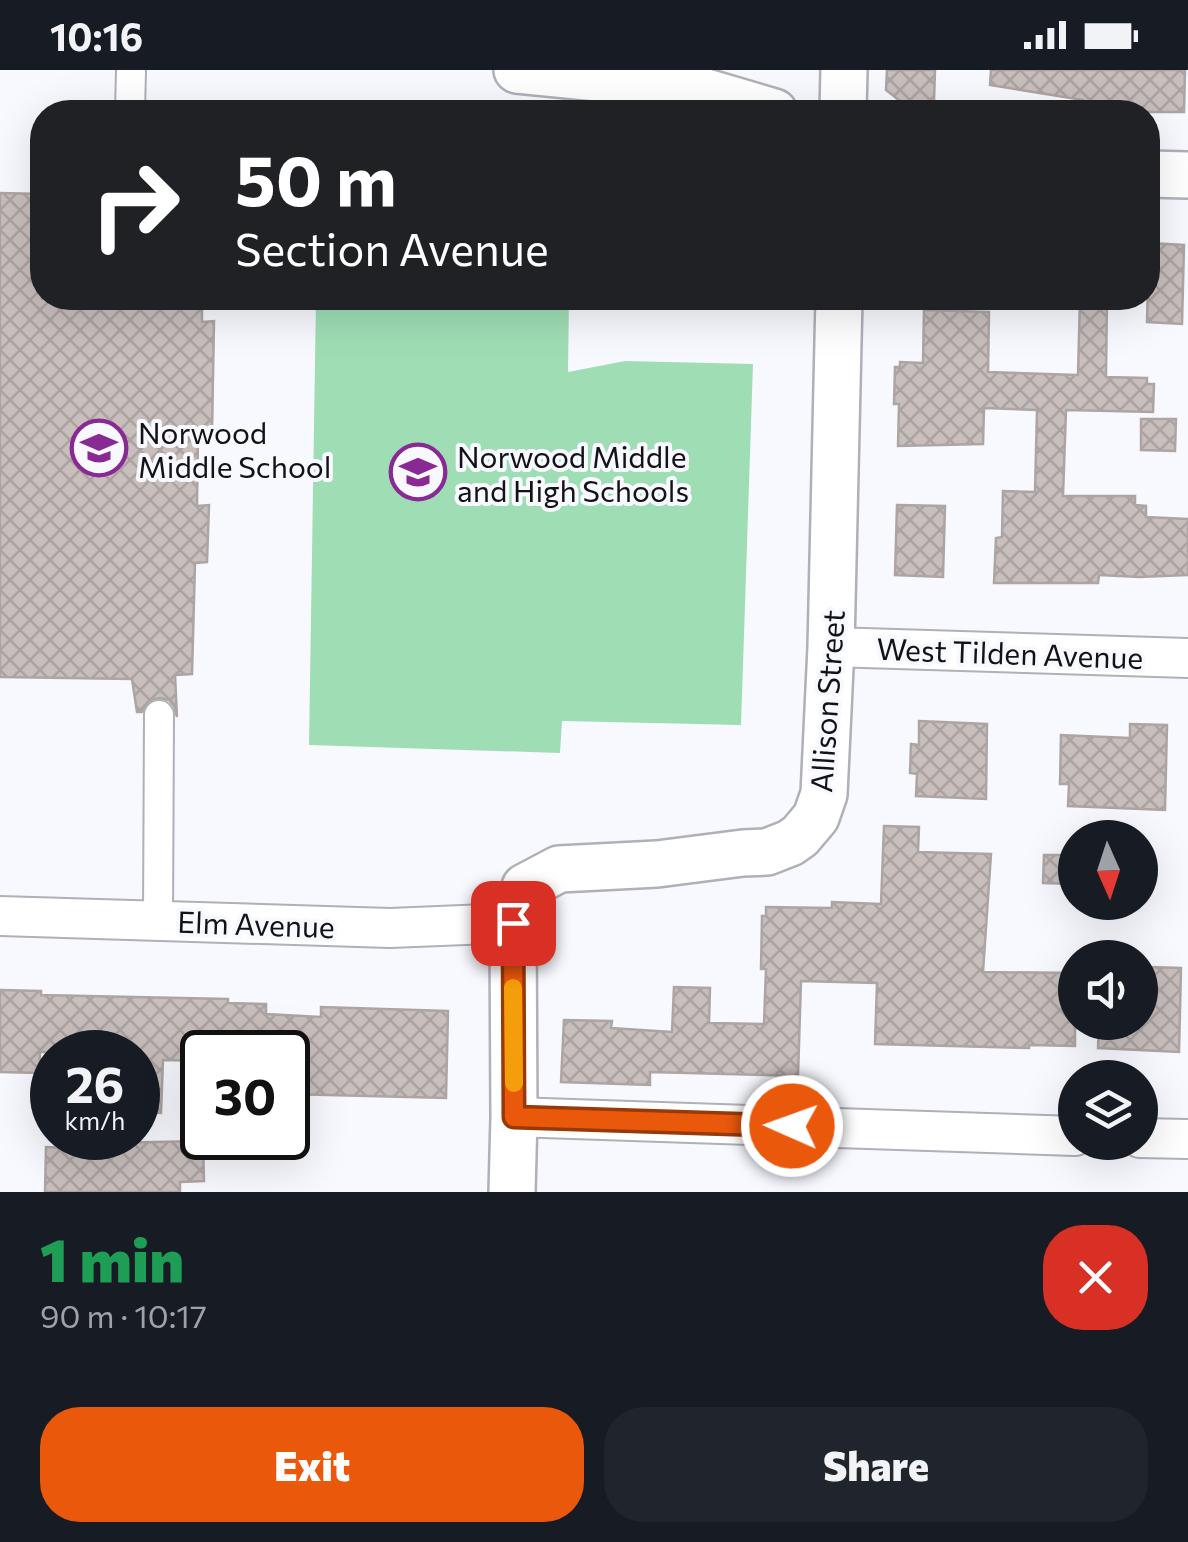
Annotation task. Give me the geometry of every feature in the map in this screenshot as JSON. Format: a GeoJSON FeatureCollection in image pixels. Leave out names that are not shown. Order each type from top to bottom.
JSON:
{"type":"FeatureCollection","features":[{"type":"Feature","properties":{"kind":"street"},"geometry":{"type":"LineString","coordinates":[[131,100],[132,70]]}},
{"type":"Feature","properties":{"kind":"street"},"geometry":{"type":"LineString","coordinates":[[517,70],[689,87],[733,100]]}},
{"type":"Feature","properties":{"kind":"street"},"geometry":{"type":"LineString","coordinates":[[843,100],[844,70]]}},
{"type":"Feature","properties":{"kind":"street"},"geometry":{"type":"LineString","coordinates":[[1160,174],[1188,175]]}},
{"type":"Feature","properties":{"kind":"street","name":"Allison Street"},"geometry":{"type":"LineString","coordinates":[[513,923],[524,887],[560,869],[767,852],[800,836],[816,817],[824,794],[832,646],[839,310]]}},
{"type":"Feature","properties":{"kind":"street","name":"West Tilden Avenue"},"geometry":{"type":"LineString","coordinates":[[832,646],[1188,658]]}},
{"type":"Feature","properties":{"kind":"street"},"geometry":{"type":"LineString","coordinates":[[158,920],[159,715]]}},
{"type":"Feature","properties":{"kind":"street","name":"Elm Avenue"},"geometry":{"type":"LineString","coordinates":[[0,916],[390,928],[513,923]]}},
{"type":"Feature","properties":{"kind":"street"},"geometry":{"type":"LineString","coordinates":[[512,1192],[513,923]]}},
{"type":"Feature","properties":{"kind":"street"},"geometry":{"type":"LineString","coordinates":[[514,1117],[1058,1135]]}},
{"type":"Feature","properties":{"kind":"street"},"geometry":{"type":"LineString","coordinates":[[1158,1138],[1188,1139]]}},
{"type":"Feature","properties":{"kind":"green space"},"geometry":{"type":"Polygon","coordinates":[[[316,310],[569,310],[568,372],[625,361],[753,364],[741,725],[562,721],[560,753],[309,745],[316,310]]]}},
{"type":"Feature","properties":{"kind":"building"},"geometry":{"type":"Polygon","coordinates":[[[887,70],[935,70],[934,100],[899,100],[886,90],[887,70]]]}},
{"type":"Feature","properties":{"kind":"building"},"geometry":{"type":"Polygon","coordinates":[[[991,70],[1185,70],[1184,112],[1160,112],[1160,100],[1083,100],[990,85],[991,70]]]}},
{"type":"Feature","properties":{"kind":"building","name":"Norwood Middle School"},"geometry":{"type":"Polygon","coordinates":[[[0,193],[30,194],[30,310],[202,310],[202,322],[214,321],[212,434],[198,435],[197,506],[209,505],[207,562],[195,563],[192,674],[175,675],[177,717],[169,700],[160,698],[150,700],[142,712],[137,712],[132,679],[0,677],[0,193]]]}},
{"type":"Feature","properties":{"kind":"building"},"geometry":{"type":"Polygon","coordinates":[[[1160,244],[1184,245],[1182,324],[1147,322],[1147,310],[1160,310],[1160,244]]]}},
{"type":"Feature","properties":{"kind":"building"},"geometry":{"type":"Polygon","coordinates":[[[924,310],[989,312],[988,372],[1078,375],[1080,310],[1107,310],[1106,377],[1147,378],[1147,384],[1154,384],[1153,412],[1066,410],[1063,496],[1135,496],[1135,505],[1146,506],[1146,517],[1188,519],[1188,575],[1099,575],[1098,583],[994,583],[996,538],[1002,537],[1003,491],[1035,492],[1037,410],[984,408],[983,444],[898,446],[895,367],[900,367],[900,362],[923,363],[924,310]]]}},
{"type":"Feature","properties":{"kind":"building"},"geometry":{"type":"Polygon","coordinates":[[[1141,419],[1176,419],[1175,451],[1141,450],[1141,419]]]}},
{"type":"Feature","properties":{"kind":"building"},"geometry":{"type":"Polygon","coordinates":[[[897,505],[945,506],[943,577],[895,575],[897,505]]]}},
{"type":"Feature","properties":{"kind":"building"},"geometry":{"type":"Polygon","coordinates":[[[919,721],[987,724],[986,799],[916,796],[917,774],[910,773],[911,744],[919,745],[919,721]]]}},
{"type":"Feature","properties":{"kind":"building"},"geometry":{"type":"Polygon","coordinates":[[[1130,724],[1167,725],[1165,810],[1068,806],[1069,784],[1060,784],[1061,735],[1130,738],[1130,724]]]}},
{"type":"Feature","properties":{"kind":"building"},"geometry":{"type":"Polygon","coordinates":[[[884,826],[919,827],[918,852],[991,854],[983,972],[1058,973],[1058,1040],[1075,1040],[1075,1046],[875,1044],[877,983],[801,981],[798,1076],[650,1072],[650,1085],[561,1082],[564,1020],[612,1021],[611,1028],[672,1032],[674,987],[710,988],[709,1023],[764,1024],[766,969],[761,969],[762,916],[766,916],[766,907],[832,908],[832,902],[881,904],[884,826]]]}},
{"type":"Feature","properties":{"kind":"building"},"geometry":{"type":"Polygon","coordinates":[[[1044,855],[1058,855],[1058,884],[1043,883],[1044,855]]]}},
{"type":"Feature","properties":{"kind":"building"},"geometry":{"type":"Polygon","coordinates":[[[1158,967],[1181,968],[1179,1052],[1098,1048],[1098,1040],[1158,1040],[1158,967]]]}},
{"type":"Feature","properties":{"kind":"building"},"geometry":{"type":"Polygon","coordinates":[[[0,990],[41,991],[41,995],[228,999],[228,1003],[266,1004],[266,1014],[321,1017],[321,1007],[448,1011],[446,1098],[310,1095],[310,1030],[180,1030],[180,1060],[163,1060],[161,1113],[160,1030],[30,1030],[30,1073],[0,1072],[0,990]]]}},
{"type":"Feature","properties":{"kind":"building"},"geometry":{"type":"Polygon","coordinates":[[[180,1141],[180,1160],[203,1160],[204,1181],[180,1182],[180,1192],[45,1192],[46,1160],[160,1160],[160,1142],[180,1141]]]}},
{"type":"Feature","properties":{"kind":"slow traffic"},"geometry":{"type":"LineString","coordinates":[[513,988],[514,1083]]}},
{"type":"Feature","properties":{"kind":"place","name":"Norwood Middle School"},"geometry":{"type":"Point","coordinates":[99,448]}},
{"type":"Feature","properties":{"kind":"place","name":"Norwood Middle and High Schools"},"geometry":{"type":"Point","coordinates":[418,472]}},
{"type":"Feature","properties":{"kind":"route"},"geometry":{"type":"LineString","coordinates":[[513,923],[514,1117],[792,1126]]}}]}
